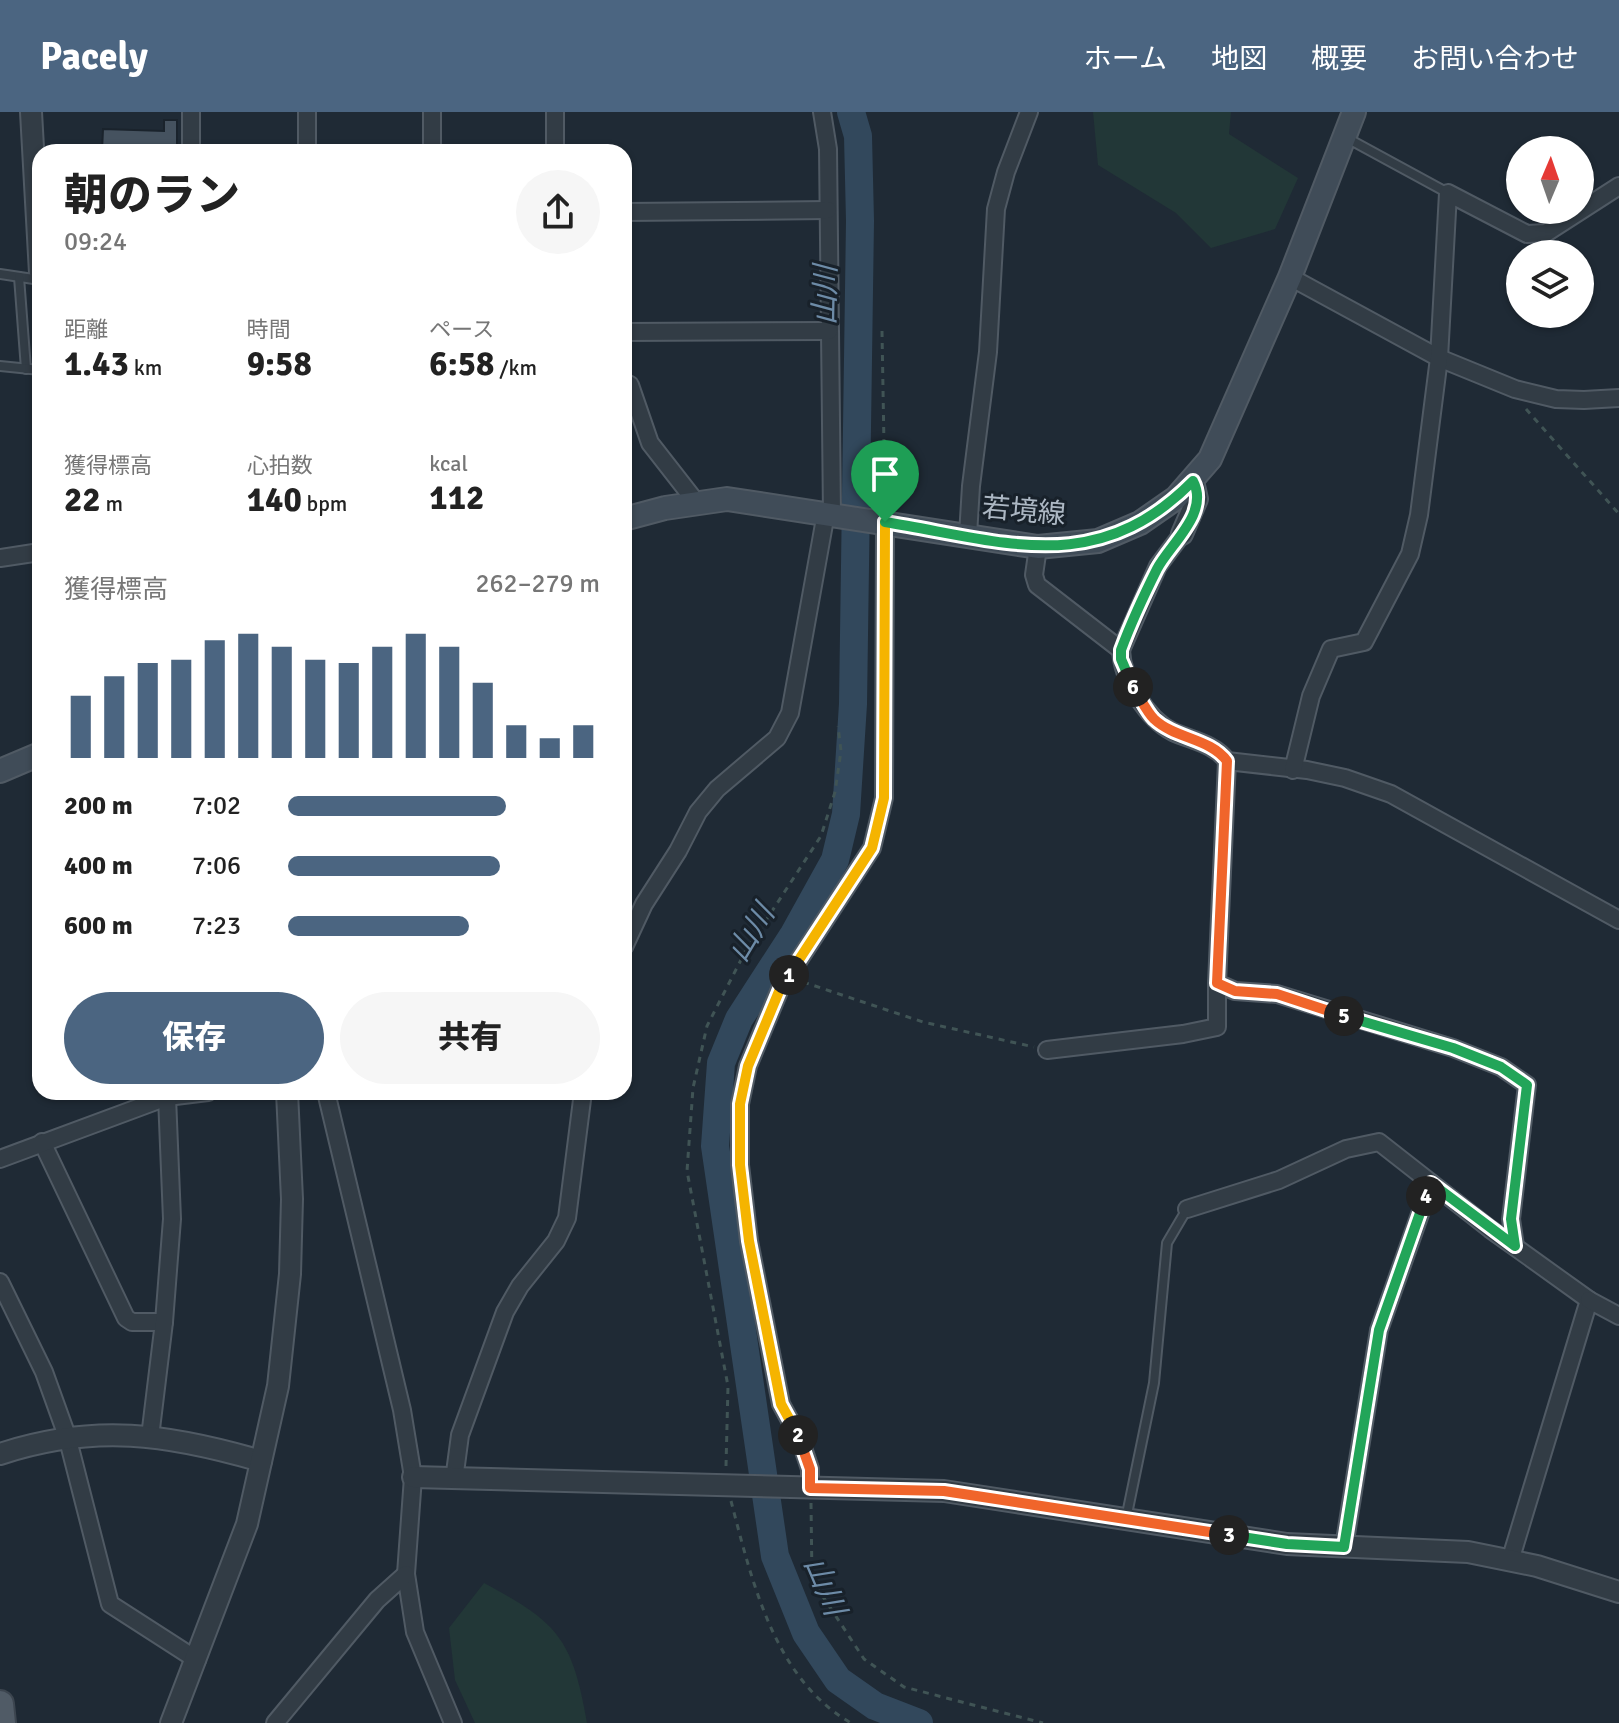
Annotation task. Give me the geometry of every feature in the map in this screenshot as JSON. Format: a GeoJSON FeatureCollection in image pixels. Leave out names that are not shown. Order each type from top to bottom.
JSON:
{"type":"FeatureCollection","features":[{"type":"Feature","properties":{"kind":"main road","name":"若境線"},"geometry":{"type":"LineString","coordinates":[[632,517],[696,502],[727,499],[1038,547],[1098,541],[1157,513],[1193,481],[1216,447],[1290,277],[1354,112]]}},
{"type":"Feature","properties":{"kind":"main road"},"geometry":{"type":"LineString","coordinates":[[0,771],[32,757]]}},
{"type":"Feature","properties":{"kind":"main road"},"geometry":{"type":"LineString","coordinates":[[0,1704],[2,1723]]}},
{"type":"Feature","properties":{"kind":"street"},"geometry":{"type":"LineString","coordinates":[[31,112],[33,144]]}},
{"type":"Feature","properties":{"kind":"street"},"geometry":{"type":"LineString","coordinates":[[191,112],[191,144]]}},
{"type":"Feature","properties":{"kind":"street"},"geometry":{"type":"LineString","coordinates":[[307,112],[307,144]]}},
{"type":"Feature","properties":{"kind":"street"},"geometry":{"type":"LineString","coordinates":[[432,112],[432,144]]}},
{"type":"Feature","properties":{"kind":"street"},"geometry":{"type":"LineString","coordinates":[[555,112],[555,144]]}},
{"type":"Feature","properties":{"kind":"street"},"geometry":{"type":"LineString","coordinates":[[632,930],[698,812],[717,789],[777,738],[790,713],[834,514],[828,149],[822,112]]}},
{"type":"Feature","properties":{"kind":"street"},"geometry":{"type":"LineString","coordinates":[[968,535],[988,352],[996,209],[1006,172],[1029,112]]}},
{"type":"Feature","properties":{"kind":"street"},"geometry":{"type":"LineString","coordinates":[[1293,770],[1311,696],[1331,649],[1364,642],[1410,554],[1419,515],[1439,358],[1448,193],[1527,234],[1546,233],[1619,186]]}},
{"type":"Feature","properties":{"kind":"street"},"geometry":{"type":"LineString","coordinates":[[632,212],[828,210]]}},
{"type":"Feature","properties":{"kind":"street"},"geometry":{"type":"LineString","coordinates":[[1290,277],[1439,358],[1515,389],[1556,399],[1619,398]]}},
{"type":"Feature","properties":{"kind":"street"},"geometry":{"type":"LineString","coordinates":[[632,332],[829,331]]}},
{"type":"Feature","properties":{"kind":"street"},"geometry":{"type":"LineString","coordinates":[[632,391],[650,443],[696,502]]}},
{"type":"Feature","properties":{"kind":"street"},"geometry":{"type":"LineString","coordinates":[[1047,1050],[1217,1027],[1227,761],[1210,747],[1169,730],[1154,719],[1128,677],[1121,659],[1121,650],[1158,566],[1182,534],[1197,499],[1193,481]]}},
{"type":"Feature","properties":{"kind":"street"},"geometry":{"type":"LineString","coordinates":[[810,1488],[810,1469],[800,1439],[781,1404],[749,1241],[740,1165],[740,1104],[748,1066],[780,989],[872,848],[884,798],[880,522]]}},
{"type":"Feature","properties":{"kind":"street"},"geometry":{"type":"LineString","coordinates":[[1038,547],[1034,575],[1037,585],[1121,650]]}},
{"type":"Feature","properties":{"kind":"street"},"geometry":{"type":"LineString","coordinates":[[0,558],[32,553]]}},
{"type":"Feature","properties":{"kind":"street"},"geometry":{"type":"LineString","coordinates":[[1227,761],[1307,770],[1345,778],[1391,794],[1619,920]]}},
{"type":"Feature","properties":{"kind":"street"},"geometry":{"type":"LineString","coordinates":[[1217,983],[1235,991],[1277,994],[1453,1048],[1501,1067],[1527,1085],[1511,1219],[1515,1246]]}},
{"type":"Feature","properties":{"kind":"street"},"geometry":{"type":"LineString","coordinates":[[0,1159],[159,1100]]}},
{"type":"Feature","properties":{"kind":"street"},"geometry":{"type":"LineString","coordinates":[[150,1437],[172,1219],[167,1100]]}},
{"type":"Feature","properties":{"kind":"street"},"geometry":{"type":"LineString","coordinates":[[171,1723],[247,1524],[278,1386],[290,1274],[292,1199],[287,1100]]}},
{"type":"Feature","properties":{"kind":"street"},"geometry":{"type":"LineString","coordinates":[[328,1100],[402,1410],[413,1477],[406,1574],[415,1632],[453,1723]]}},
{"type":"Feature","properties":{"kind":"street"},"geometry":{"type":"LineString","coordinates":[[454,1480],[460,1435],[505,1312],[520,1286],[556,1241],[567,1218],[582,1100]]}},
{"type":"Feature","properties":{"kind":"street"},"geometry":{"type":"LineString","coordinates":[[42,1142],[126,1318],[132,1322],[164,1322]]}},
{"type":"Feature","properties":{"kind":"street"},"geometry":{"type":"LineString","coordinates":[[1187,1209],[1279,1180],[1346,1149],[1379,1142],[1589,1300],[1619,1316]]}},
{"type":"Feature","properties":{"kind":"street"},"geometry":{"type":"LineString","coordinates":[[1344,1547],[1379,1330],[1431,1183]]}},
{"type":"Feature","properties":{"kind":"street"},"geometry":{"type":"LineString","coordinates":[[0,1282],[44,1372],[67,1436],[110,1604],[197,1660]]}},
{"type":"Feature","properties":{"kind":"street"},"geometry":{"type":"LineString","coordinates":[[1510,1561],[1589,1300]]}},
{"type":"Feature","properties":{"kind":"street"},"geometry":{"type":"LineString","coordinates":[[0,1454],[67,1436],[114,1434],[198,1444],[261,1461]]}},
{"type":"Feature","properties":{"kind":"street"},"geometry":{"type":"LineString","coordinates":[[413,1477],[944,1491],[1287,1544],[1468,1552],[1619,1592]]}},
{"type":"Feature","properties":{"kind":"street"},"geometry":{"type":"LineString","coordinates":[[275,1723],[377,1600],[406,1574]]}},
{"type":"Feature","properties":{"kind":"lane"},"geometry":{"type":"LineString","coordinates":[[1344,137],[1448,193]]}},
{"type":"Feature","properties":{"kind":"lane"},"geometry":{"type":"LineString","coordinates":[[0,274],[32,279]]}},
{"type":"Feature","properties":{"kind":"lane"},"geometry":{"type":"LineString","coordinates":[[19,277],[26,369]]}},
{"type":"Feature","properties":{"kind":"lane"},"geometry":{"type":"LineString","coordinates":[[0,366],[32,369]]}},
{"type":"Feature","properties":{"kind":"lane"},"geometry":{"type":"LineString","coordinates":[[1126,1519],[1154,1383],[1167,1243],[1187,1209]]}},
{"type":"Feature","properties":{"kind":"path"},"geometry":{"type":"LineString","coordinates":[[880,522],[882,331]]}},
{"type":"Feature","properties":{"kind":"path"},"geometry":{"type":"LineString","coordinates":[[1515,389],[1531,417],[1619,514]]}},
{"type":"Feature","properties":{"kind":"path"},"geometry":{"type":"LineString","coordinates":[[788,977],[923,1022],[1047,1050]]}},
{"type":"Feature","properties":{"kind":"path"},"geometry":{"type":"LineString","coordinates":[[727,1486],[751,1579],[785,1657],[814,1695],[851,1723]]}},
{"type":"Feature","properties":{"kind":"path"},"geometry":{"type":"LineString","coordinates":[[810,1488],[812,1580],[864,1659],[904,1687],[1043,1723]]}},
{"type":"Feature","properties":{"kind":"green space"},"geometry":{"type":"Polygon","coordinates":[[[1093,112],[1231,112],[1229,134],[1298,178],[1275,229],[1211,248],[1176,213],[1098,165],[1093,112]]]}},
{"type":"Feature","properties":{"kind":"green space"},"geometry":{"type":"Polygon","coordinates":[[[484,1583],[530,1610],[558,1636],[575,1671],[587,1723],[475,1723],[455,1680],[449,1628],[484,1583]]]}},
{"type":"Feature","properties":{"kind":"building"},"geometry":{"type":"Polygon","coordinates":[[[164,120],[177,120],[177,144],[102,144],[103,129],[164,131],[164,120]]]}},
{"type":"Feature","properties":{"kind":"waterway","name":"山川"},"geometry":{"type":"LineString","coordinates":[[851,112],[858,136],[860,221],[853,704],[846,814],[835,860],[794,934],[739,1019],[721,1063],[715,1146],[775,1556],[806,1633],[838,1680],[875,1706],[919,1723]]}},
{"type":"Feature","properties":{"kind":"route"},"geometry":{"type":"LineString","coordinates":[[1193,481],[1197,499],[1191,518],[1158,566],[1125,639],[1121,659],[1128,677],[1154,719],[1169,730],[1210,747],[1227,761],[1217,983],[1235,991],[1277,994],[1453,1048],[1501,1067],[1527,1085],[1511,1219],[1515,1246],[1431,1183],[1379,1330],[1344,1547],[1287,1544],[944,1491],[810,1488],[810,1469],[800,1439],[781,1404],[749,1241],[740,1165],[740,1104],[748,1066],[780,989],[872,848],[884,798],[885,522],[1038,547],[1065,546],[1098,541],[1140,523],[1176,498],[1193,481]]}}]}
